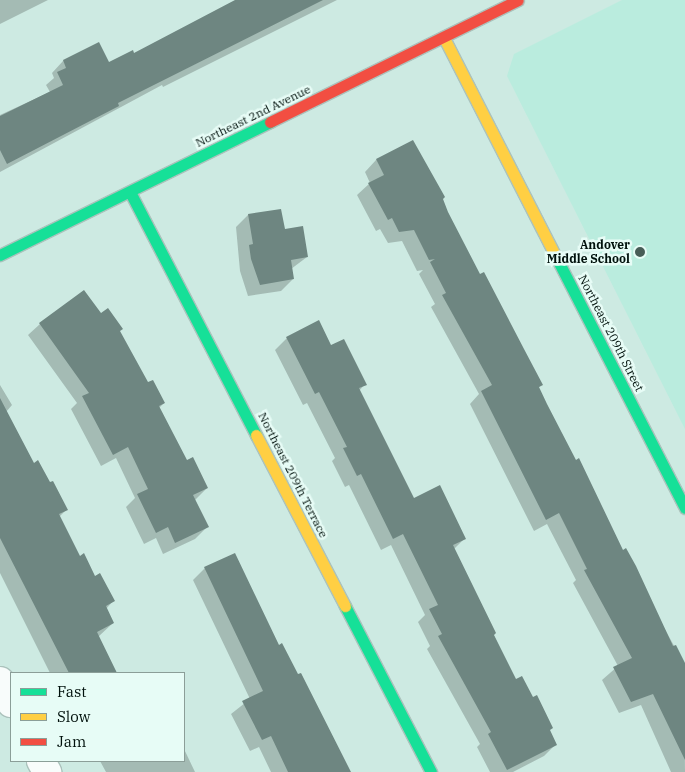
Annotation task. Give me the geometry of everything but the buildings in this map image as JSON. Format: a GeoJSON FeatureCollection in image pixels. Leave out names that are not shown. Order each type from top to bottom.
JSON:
{"type":"FeatureCollection","features":[{"type":"Feature","properties":{"kind":"street","name":"Northeast 2nd Avenue"},"geometry":{"type":"LineString","coordinates":[[0,255],[518,0]]}},
{"type":"Feature","properties":{"kind":"street","name":"Northeast 209th Street"},"geometry":{"type":"LineString","coordinates":[[444,38],[685,508]]}},
{"type":"Feature","properties":{"kind":"street","name":"Northeast 209th Terrace"},"geometry":{"type":"LineString","coordinates":[[130,192],[431,772]]}},
{"type":"Feature","properties":{"kind":"street"},"geometry":{"type":"LineString","coordinates":[[0,681],[10,701]]}},
{"type":"Feature","properties":{"kind":"shaded area","name":"Andover Middle School"},"geometry":{"type":"Polygon","coordinates":[[[622,0],[685,0],[685,429],[507,76],[514,54],[622,0]]]}},
{"type":"Feature","properties":{"kind":"traffic: fast"},"geometry":{"type":"LineString","coordinates":[[0,255],[270,122]]}},
{"type":"Feature","properties":{"kind":"traffic: fast"},"geometry":{"type":"LineString","coordinates":[[130,192],[256,435]]}},
{"type":"Feature","properties":{"kind":"traffic: fast"},"geometry":{"type":"LineString","coordinates":[[556,257],[685,508]]}},
{"type":"Feature","properties":{"kind":"traffic: fast"},"geometry":{"type":"LineString","coordinates":[[345,606],[431,772]]}},
{"type":"Feature","properties":{"kind":"traffic: slow"},"geometry":{"type":"LineString","coordinates":[[444,38],[556,257]]}},
{"type":"Feature","properties":{"kind":"traffic: slow"},"geometry":{"type":"LineString","coordinates":[[256,435],[345,606]]}},
{"type":"Feature","properties":{"kind":"traffic: jam"},"geometry":{"type":"LineString","coordinates":[[270,122],[518,0]]}},
{"type":"Feature","properties":{"kind":"place","name":"Andover Middle School"},"geometry":{"type":"Point","coordinates":[640,252]}}]}
